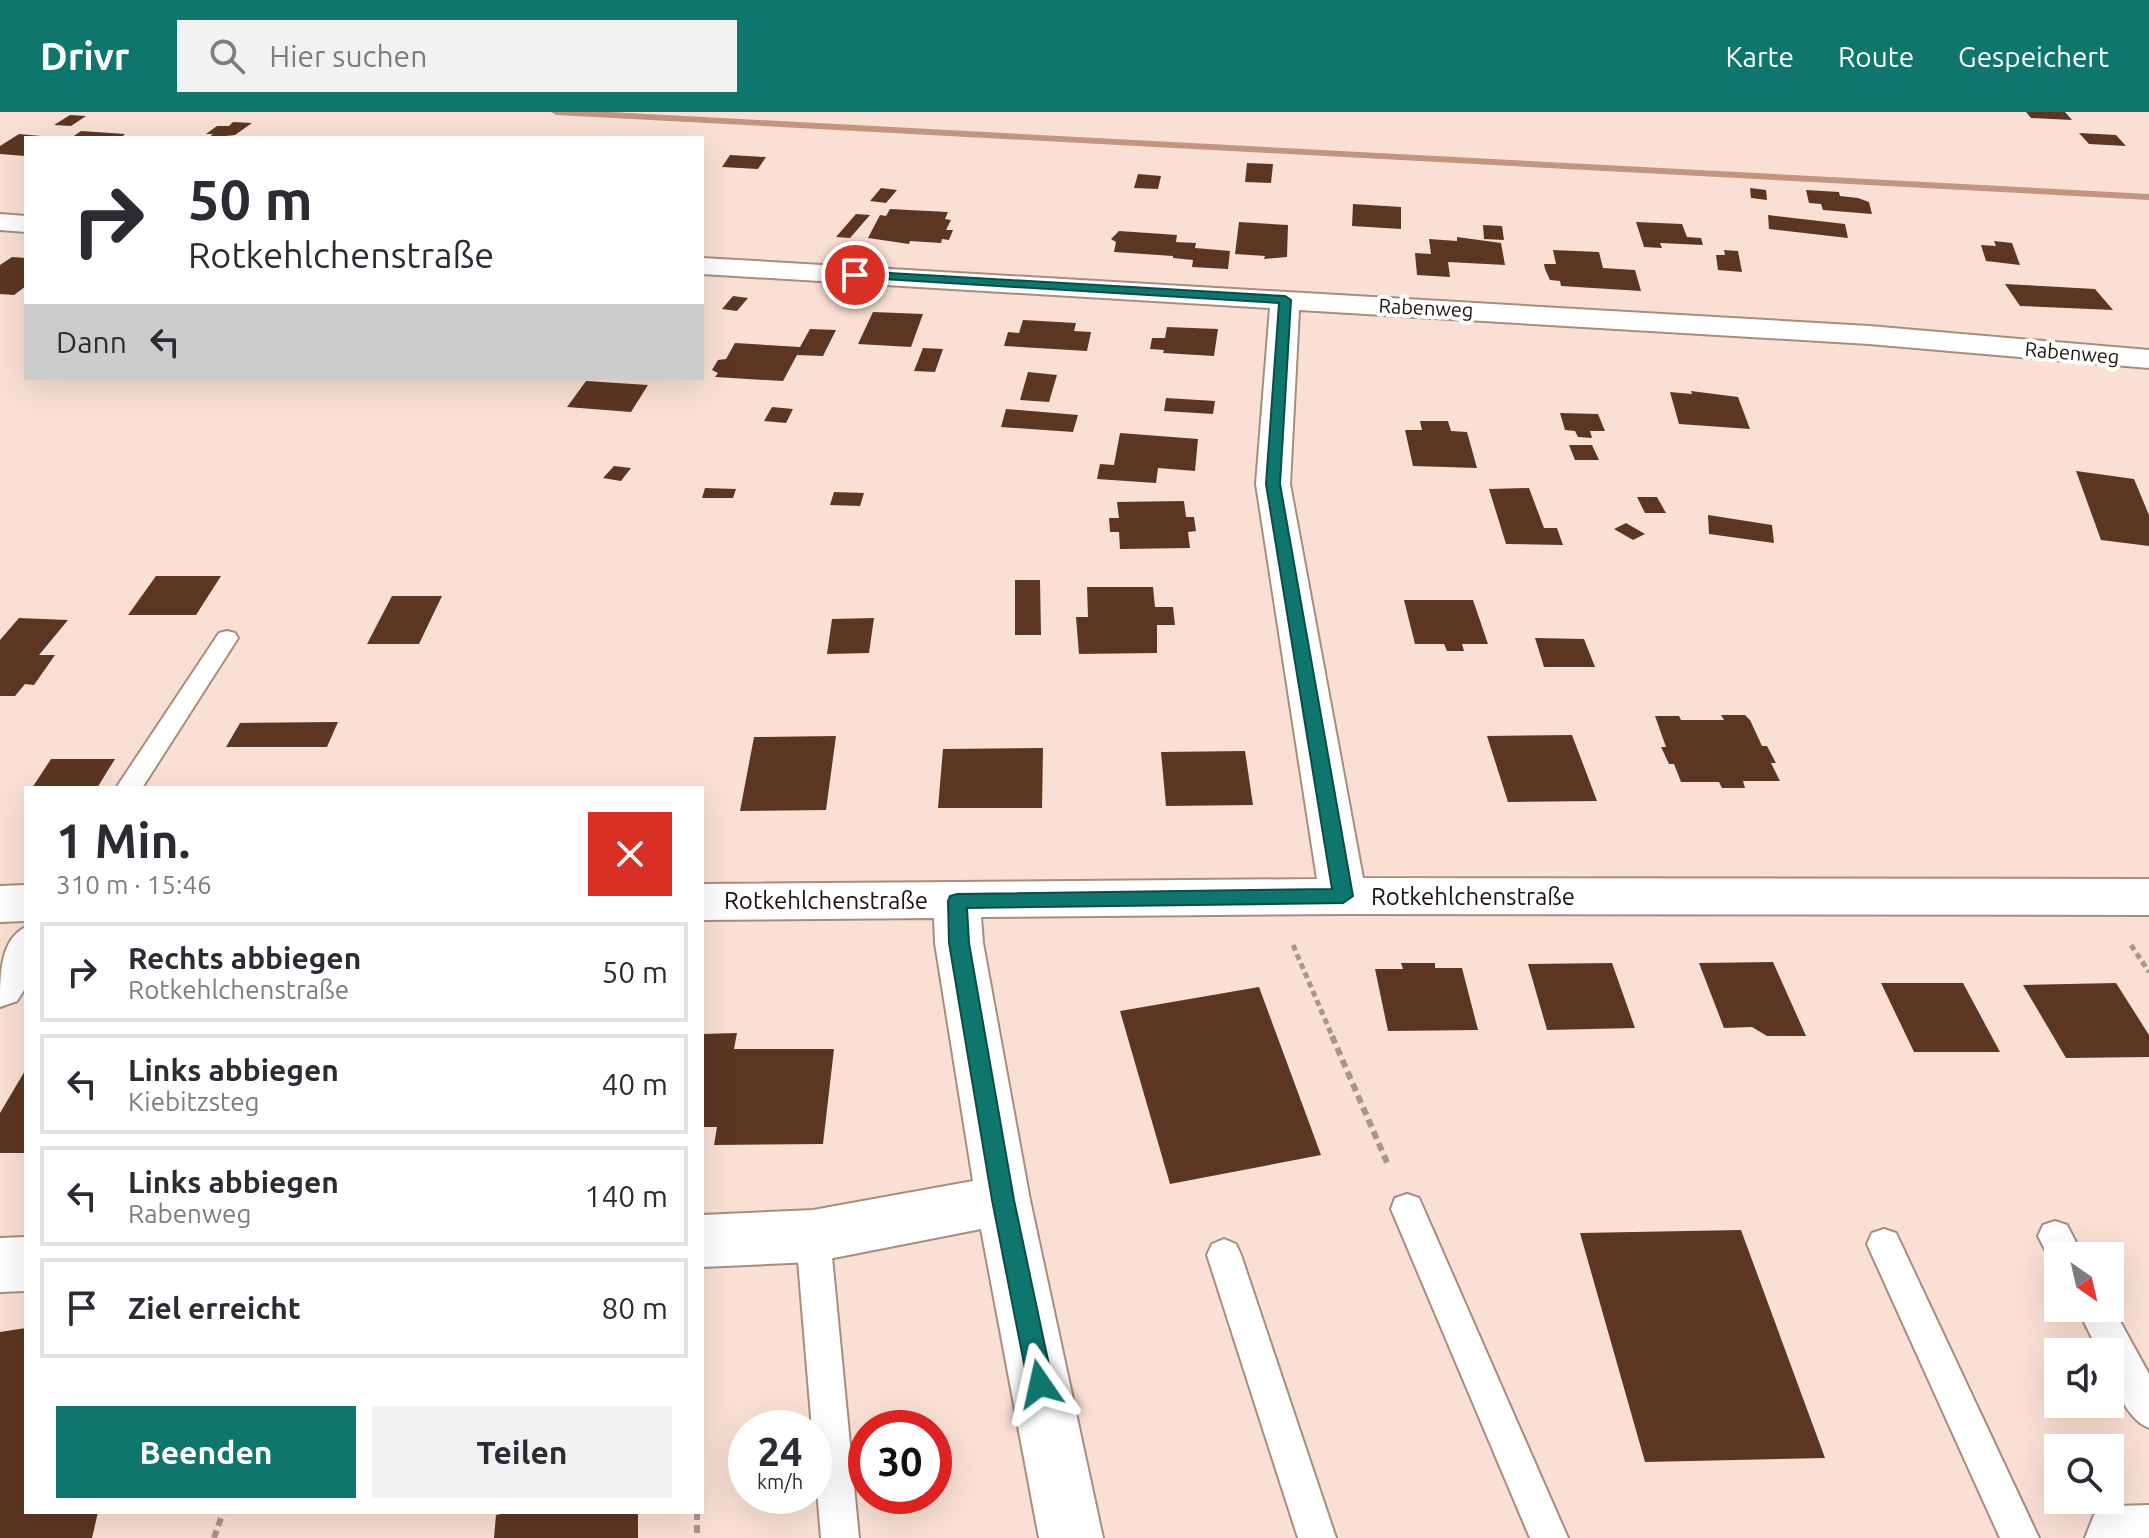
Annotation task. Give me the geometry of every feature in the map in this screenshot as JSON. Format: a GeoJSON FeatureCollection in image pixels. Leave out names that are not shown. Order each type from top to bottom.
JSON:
{"type":"FeatureCollection","features":[{"type":"Feature","properties":{"kind":"street"},"geometry":{"type":"LineString","coordinates":[[0,222],[24,224]]}},
{"type":"Feature","properties":{"kind":"street","name":"Rabenweg"},"geometry":{"type":"LineString","coordinates":[[704,266],[1869,335],[2149,359]]}},
{"type":"Feature","properties":{"kind":"street"},"geometry":{"type":"LineString","coordinates":[[1285,300],[1273,484],[1343,896]]}},
{"type":"Feature","properties":{"kind":"street","name":"Rotkehlchenstraße"},"geometry":{"type":"LineString","coordinates":[[704,902],[1343,896],[2149,897]]}},
{"type":"Feature","properties":{"kind":"street"},"geometry":{"type":"LineString","coordinates":[[957,901],[959,943],[1003,1200],[1071,1538]]}},
{"type":"Feature","properties":{"kind":"street"},"geometry":{"type":"LineString","coordinates":[[0,904],[24,903]]}},
{"type":"Feature","properties":{"kind":"street"},"geometry":{"type":"LineString","coordinates":[[0,987],[24,949]]}},
{"type":"Feature","properties":{"kind":"street"},"geometry":{"type":"LineString","coordinates":[[704,1241],[813,1236],[1003,1200]]}},
{"type":"Feature","properties":{"kind":"street"},"geometry":{"type":"LineString","coordinates":[[0,1265],[24,1264]]}},
{"type":"Feature","properties":{"kind":"street"},"geometry":{"type":"LineString","coordinates":[[2117,1538],[2149,1537]]}},
{"type":"Feature","properties":{"kind":"lane"},"geometry":{"type":"LineString","coordinates":[[130,786],[227,638]]}},
{"type":"Feature","properties":{"kind":"lane"},"geometry":{"type":"LineString","coordinates":[[1407,1209],[1549,1538]]}},
{"type":"Feature","properties":{"kind":"lane"},"geometry":{"type":"LineString","coordinates":[[813,1236],[840,1538]]}},
{"type":"Feature","properties":{"kind":"lane"},"geometry":{"type":"LineString","coordinates":[[1884,1244],[2020,1538]]}},
{"type":"Feature","properties":{"kind":"lane"},"geometry":{"type":"LineString","coordinates":[[1224,1255],[1317,1538]]}},
{"type":"Feature","properties":{"kind":"lane"},"geometry":{"type":"LineString","coordinates":[[2102,1322],[2149,1410]]}},
{"type":"Feature","properties":{"kind":"path"},"geometry":{"type":"LineString","coordinates":[[1271,897],[1407,1209]]}},
{"type":"Feature","properties":{"kind":"path"},"geometry":{"type":"LineString","coordinates":[[214,1538],[222,1514]]}},
{"type":"Feature","properties":{"kind":"path"},"geometry":{"type":"LineString","coordinates":[[697,1514],[697,1538]]}},
{"type":"Feature","properties":{"kind":"building"},"geometry":{"type":"Polygon","coordinates":[[[2026,112],[2065,112],[2072,120],[2031,118],[2026,112]]]}},
{"type":"Feature","properties":{"kind":"building"},"geometry":{"type":"Polygon","coordinates":[[[70,115],[86,116],[71,126],[54,125],[70,115]]]}},
{"type":"Feature","properties":{"kind":"building"},"geometry":{"type":"Polygon","coordinates":[[[233,122],[252,123],[235,135],[206,134],[217,126],[229,126],[233,122]]]}},
{"type":"Feature","properties":{"kind":"building"},"geometry":{"type":"Polygon","coordinates":[[[81,131],[125,134],[122,136],[74,136],[81,131]]]}},
{"type":"Feature","properties":{"kind":"building"},"geometry":{"type":"Polygon","coordinates":[[[2079,133],[2116,135],[2126,146],[2089,144],[2079,133]]]}},
{"type":"Feature","properties":{"kind":"building"},"geometry":{"type":"Polygon","coordinates":[[[19,134],[41,136],[24,136],[24,156],[0,154],[0,146],[19,134]]]}},
{"type":"Feature","properties":{"kind":"building"},"geometry":{"type":"Polygon","coordinates":[[[730,155],[766,157],[758,169],[722,167],[730,155]]]}},
{"type":"Feature","properties":{"kind":"building"},"geometry":{"type":"Polygon","coordinates":[[[1247,163],[1273,164],[1271,183],[1245,182],[1247,163]]]}},
{"type":"Feature","properties":{"kind":"building"},"geometry":{"type":"Polygon","coordinates":[[[1138,174],[1161,176],[1158,189],[1134,188],[1138,174]]]}},
{"type":"Feature","properties":{"kind":"building"},"geometry":{"type":"Polygon","coordinates":[[[881,188],[897,190],[886,203],[870,201],[881,188]]]}},
{"type":"Feature","properties":{"kind":"building"},"geometry":{"type":"Polygon","coordinates":[[[1750,188],[1766,190],[1767,200],[1751,198],[1750,188]]]}},
{"type":"Feature","properties":{"kind":"building"},"geometry":{"type":"Polygon","coordinates":[[[1806,190],[1839,192],[1840,196],[1869,202],[1872,214],[1823,210],[1821,204],[1809,203],[1806,190]]]}},
{"type":"Feature","properties":{"kind":"building"},"geometry":{"type":"Polygon","coordinates":[[[1353,204],[1401,207],[1401,229],[1352,226],[1353,204]]]}},
{"type":"Feature","properties":{"kind":"building"},"geometry":{"type":"Polygon","coordinates":[[[890,209],[948,212],[945,219],[951,220],[946,230],[953,230],[949,240],[942,239],[941,243],[910,241],[909,244],[868,238],[880,215],[886,216],[890,209]]]}},
{"type":"Feature","properties":{"kind":"building"},"geometry":{"type":"Polygon","coordinates":[[[856,214],[870,215],[850,238],[836,237],[856,214]]]}},
{"type":"Feature","properties":{"kind":"building"},"geometry":{"type":"Polygon","coordinates":[[[1768,215],[1845,224],[1848,238],[1769,229],[1768,215]]]}},
{"type":"Feature","properties":{"kind":"building"},"geometry":{"type":"Polygon","coordinates":[[[1239,222],[1288,225],[1287,257],[1264,259],[1265,256],[1235,254],[1239,222]]]}},
{"type":"Feature","properties":{"kind":"building"},"geometry":{"type":"Polygon","coordinates":[[[1636,222],[1682,224],[1687,237],[1701,238],[1703,245],[1660,243],[1662,248],[1644,247],[1636,222]]]}},
{"type":"Feature","properties":{"kind":"building"},"geometry":{"type":"Polygon","coordinates":[[[1483,225],[1502,226],[1504,240],[1484,239],[1483,225]]]}},
{"type":"Feature","properties":{"kind":"building"},"geometry":{"type":"Polygon","coordinates":[[[1119,231],[1177,235],[1176,242],[1196,243],[1195,248],[1230,251],[1228,269],[1192,267],[1193,260],[1173,256],[1114,252],[1116,242],[1111,239],[1119,231]]]}},
{"type":"Feature","properties":{"kind":"building"},"geometry":{"type":"Polygon","coordinates":[[[1457,237],[1501,243],[1505,265],[1448,262],[1450,277],[1417,275],[1415,253],[1431,254],[1429,239],[1457,241],[1457,237]]]}},
{"type":"Feature","properties":{"kind":"building"},"geometry":{"type":"Polygon","coordinates":[[[1994,241],[2012,243],[2020,265],[1986,261],[1981,245],[1996,246],[1994,241]]]}},
{"type":"Feature","properties":{"kind":"building"},"geometry":{"type":"Polygon","coordinates":[[[1553,250],[1599,252],[1603,268],[1635,270],[1641,291],[1561,286],[1560,281],[1550,280],[1545,269],[1544,264],[1556,264],[1553,250]]]}},
{"type":"Feature","properties":{"kind":"building"},"geometry":{"type":"Polygon","coordinates":[[[1724,250],[1738,251],[1742,272],[1718,270],[1716,255],[1725,255],[1724,250]]]}},
{"type":"Feature","properties":{"kind":"building"},"geometry":{"type":"Polygon","coordinates":[[[12,257],[24,258],[24,288],[14,295],[0,294],[0,265],[12,257]]]}},
{"type":"Feature","properties":{"kind":"building"},"geometry":{"type":"Polygon","coordinates":[[[2005,284],[2095,289],[2113,310],[2020,306],[2005,284]]]}},
{"type":"Feature","properties":{"kind":"building"},"geometry":{"type":"Polygon","coordinates":[[[733,296],[748,298],[737,311],[722,309],[733,296]]]}},
{"type":"Feature","properties":{"kind":"building"},"geometry":{"type":"Polygon","coordinates":[[[873,312],[923,314],[911,347],[858,344],[873,312]]]}},
{"type":"Feature","properties":{"kind":"building"},"geometry":{"type":"Polygon","coordinates":[[[1023,320],[1076,323],[1074,331],[1091,332],[1087,351],[1004,346],[1008,332],[1019,333],[1023,320]]]}},
{"type":"Feature","properties":{"kind":"building"},"geometry":{"type":"Polygon","coordinates":[[[1167,327],[1218,329],[1214,356],[1163,353],[1164,350],[1150,349],[1152,338],[1165,338],[1167,327]]]}},
{"type":"Feature","properties":{"kind":"building"},"geometry":{"type":"Polygon","coordinates":[[[810,329],[836,330],[823,356],[797,355],[783,381],[715,377],[718,373],[712,370],[718,360],[726,359],[735,343],[800,347],[810,329]]]}},
{"type":"Feature","properties":{"kind":"building"},"geometry":{"type":"Polygon","coordinates":[[[923,348],[943,349],[935,372],[914,371],[923,348]]]}},
{"type":"Feature","properties":{"kind":"building"},"geometry":{"type":"Polygon","coordinates":[[[1028,372],[1057,375],[1049,402],[1020,400],[1028,372]]]}},
{"type":"Feature","properties":{"kind":"building"},"geometry":{"type":"Polygon","coordinates":[[[586,381],[648,385],[631,412],[567,407],[586,381]]]}},
{"type":"Feature","properties":{"kind":"building"},"geometry":{"type":"Polygon","coordinates":[[[1691,391],[1738,397],[1750,429],[1679,424],[1670,392],[1692,394],[1691,391]]]}},
{"type":"Feature","properties":{"kind":"building"},"geometry":{"type":"Polygon","coordinates":[[[1166,398],[1215,401],[1213,414],[1164,411],[1166,398]]]}},
{"type":"Feature","properties":{"kind":"building"},"geometry":{"type":"Polygon","coordinates":[[[772,407],[793,409],[786,423],[764,421],[772,407]]]}},
{"type":"Feature","properties":{"kind":"building"},"geometry":{"type":"Polygon","coordinates":[[[1006,409],[1078,415],[1073,432],[1001,427],[1006,409]]]}},
{"type":"Feature","properties":{"kind":"building"},"geometry":{"type":"Polygon","coordinates":[[[1560,413],[1598,414],[1605,431],[1590,431],[1592,438],[1578,437],[1575,431],[1565,430],[1560,413]]]}},
{"type":"Feature","properties":{"kind":"building"},"geometry":{"type":"Polygon","coordinates":[[[1420,421],[1448,421],[1451,431],[1467,432],[1477,468],[1413,466],[1405,430],[1422,430],[1420,421]]]}},
{"type":"Feature","properties":{"kind":"building"},"geometry":{"type":"Polygon","coordinates":[[[1120,433],[1198,439],[1195,471],[1158,468],[1156,483],[1097,479],[1100,464],[1114,465],[1120,433]]]}},
{"type":"Feature","properties":{"kind":"building"},"geometry":{"type":"Polygon","coordinates":[[[1569,445],[1592,445],[1599,460],[1575,460],[1569,445]]]}},
{"type":"Feature","properties":{"kind":"building"},"geometry":{"type":"Polygon","coordinates":[[[614,466],[631,468],[621,481],[603,478],[614,466]]]}},
{"type":"Feature","properties":{"kind":"building"},"geometry":{"type":"Polygon","coordinates":[[[2076,471],[2134,479],[2149,515],[2149,546],[2101,540],[2076,471]]]}},
{"type":"Feature","properties":{"kind":"building"},"geometry":{"type":"Polygon","coordinates":[[[705,488],[736,489],[733,498],[702,498],[705,488]]]}},
{"type":"Feature","properties":{"kind":"building"},"geometry":{"type":"Polygon","coordinates":[[[1529,488],[1544,528],[1557,528],[1563,545],[1506,544],[1489,489],[1529,488]]]}},
{"type":"Feature","properties":{"kind":"building"},"geometry":{"type":"Polygon","coordinates":[[[834,492],[864,493],[860,506],[830,505],[834,492]]]}},
{"type":"Feature","properties":{"kind":"building"},"geometry":{"type":"Polygon","coordinates":[[[1637,497],[1657,497],[1666,513],[1645,513],[1637,497]]]}},
{"type":"Feature","properties":{"kind":"building"},"geometry":{"type":"Polygon","coordinates":[[[1184,501],[1186,517],[1194,517],[1196,531],[1188,532],[1190,548],[1120,549],[1119,532],[1110,532],[1109,518],[1119,518],[1117,502],[1184,501]]]}},
{"type":"Feature","properties":{"kind":"building"},"geometry":{"type":"Polygon","coordinates":[[[1708,515],[1772,525],[1774,543],[1709,534],[1708,515]]]}},
{"type":"Feature","properties":{"kind":"building"},"geometry":{"type":"Polygon","coordinates":[[[1626,523],[1645,534],[1633,540],[1614,529],[1626,523]]]}},
{"type":"Feature","properties":{"kind":"building"},"geometry":{"type":"Polygon","coordinates":[[[156,576],[221,576],[196,615],[128,615],[156,576]]]}},
{"type":"Feature","properties":{"kind":"building"},"geometry":{"type":"Polygon","coordinates":[[[1015,580],[1040,580],[1041,635],[1015,635],[1015,580]]]}},
{"type":"Feature","properties":{"kind":"building"},"geometry":{"type":"Polygon","coordinates":[[[1087,587],[1153,587],[1155,607],[1173,607],[1175,625],[1157,625],[1157,653],[1079,654],[1076,617],[1088,617],[1087,587]]]}},
{"type":"Feature","properties":{"kind":"building"},"geometry":{"type":"Polygon","coordinates":[[[392,596],[442,596],[419,644],[367,644],[392,596]]]}},
{"type":"Feature","properties":{"kind":"building"},"geometry":{"type":"Polygon","coordinates":[[[1404,600],[1473,600],[1488,644],[1462,644],[1464,651],[1447,651],[1444,644],[1415,644],[1404,600]]]}},
{"type":"Feature","properties":{"kind":"building"},"geometry":{"type":"Polygon","coordinates":[[[19,618],[68,620],[39,655],[55,655],[34,685],[25,684],[15,696],[0,696],[0,640],[19,618]]]}},
{"type":"Feature","properties":{"kind":"building"},"geometry":{"type":"Polygon","coordinates":[[[874,618],[869,653],[827,654],[832,619],[874,618]]]}},
{"type":"Feature","properties":{"kind":"building"},"geometry":{"type":"Polygon","coordinates":[[[1535,638],[1584,639],[1595,667],[1544,667],[1535,638]]]}},
{"type":"Feature","properties":{"kind":"building"},"geometry":{"type":"Polygon","coordinates":[[[1721,715],[1745,715],[1750,720],[1762,746],[1767,746],[1776,763],[1771,763],[1780,781],[1743,781],[1745,788],[1722,788],[1719,782],[1681,782],[1674,764],[1669,764],[1661,747],[1666,747],[1655,716],[1679,716],[1681,720],[1724,720],[1721,715]]]}},
{"type":"Feature","properties":{"kind":"building"},"geometry":{"type":"Polygon","coordinates":[[[338,722],[327,747],[226,747],[240,723],[338,722]]]}},
{"type":"Feature","properties":{"kind":"building"},"geometry":{"type":"Polygon","coordinates":[[[1572,735],[1597,801],[1508,802],[1487,736],[1572,735]]]}},
{"type":"Feature","properties":{"kind":"building"},"geometry":{"type":"Polygon","coordinates":[[[836,736],[826,810],[740,811],[754,737],[836,736]]]}},
{"type":"Feature","properties":{"kind":"building"},"geometry":{"type":"Polygon","coordinates":[[[1043,748],[1042,808],[938,808],[943,749],[1043,748]]]}},
{"type":"Feature","properties":{"kind":"building"},"geometry":{"type":"Polygon","coordinates":[[[1245,751],[1253,805],[1166,806],[1161,752],[1245,751]]]}},
{"type":"Feature","properties":{"kind":"building"},"geometry":{"type":"Polygon","coordinates":[[[51,759],[115,759],[98,786],[33,786],[51,759]]]}},
{"type":"Feature","properties":{"kind":"building"},"geometry":{"type":"Polygon","coordinates":[[[1773,962],[1806,1036],[1767,1036],[1752,1027],[1724,1028],[1699,963],[1773,962]]]}},
{"type":"Feature","properties":{"kind":"building"},"geometry":{"type":"Polygon","coordinates":[[[1401,963],[1435,963],[1435,968],[1462,968],[1478,1030],[1388,1031],[1375,969],[1403,969],[1401,963]]]}},
{"type":"Feature","properties":{"kind":"building"},"geometry":{"type":"Polygon","coordinates":[[[1612,963],[1635,1028],[1547,1030],[1528,964],[1612,963]]]}},
{"type":"Feature","properties":{"kind":"building"},"geometry":{"type":"Polygon","coordinates":[[[1881,983],[1963,983],[2000,1052],[1914,1052],[1881,983]]]}},
{"type":"Feature","properties":{"kind":"building"},"geometry":{"type":"Polygon","coordinates":[[[2116,983],[2149,1035],[2149,1057],[2066,1058],[2023,985],[2116,983]]]}},
{"type":"Feature","properties":{"kind":"building"},"geometry":{"type":"Polygon","coordinates":[[[1259,987],[1321,1155],[1170,1184],[1120,1011],[1259,987]]]}},
{"type":"Feature","properties":{"kind":"building"},"geometry":{"type":"Polygon","coordinates":[[[737,1033],[734,1049],[834,1049],[823,1144],[714,1145],[717,1127],[704,1127],[704,1034],[737,1033]]]}},
{"type":"Feature","properties":{"kind":"building"},"geometry":{"type":"Polygon","coordinates":[[[24,1072],[24,1153],[0,1153],[0,1113],[24,1072]]]}},
{"type":"Feature","properties":{"kind":"building"},"geometry":{"type":"Polygon","coordinates":[[[1741,1230],[1825,1458],[1645,1462],[1580,1233],[1741,1230]]]}},
{"type":"Feature","properties":{"kind":"building"},"geometry":{"type":"Polygon","coordinates":[[[24,1328],[24,1514],[98,1514],[92,1538],[0,1538],[0,1332],[24,1328]]]}},
{"type":"Feature","properties":{"kind":"building"},"geometry":{"type":"Polygon","coordinates":[[[638,1514],[638,1538],[494,1538],[496,1515],[638,1514]]]}},
{"type":"Feature","properties":{"kind":"waterway"},"geometry":{"type":"LineString","coordinates":[[556,112],[2149,197]]}},
{"type":"Feature","properties":{"kind":"route"},"geometry":{"type":"LineString","coordinates":[[855,275],[1285,300],[1273,484],[1343,896],[957,901],[959,943],[1003,1200],[1040,1384]]}}]}
